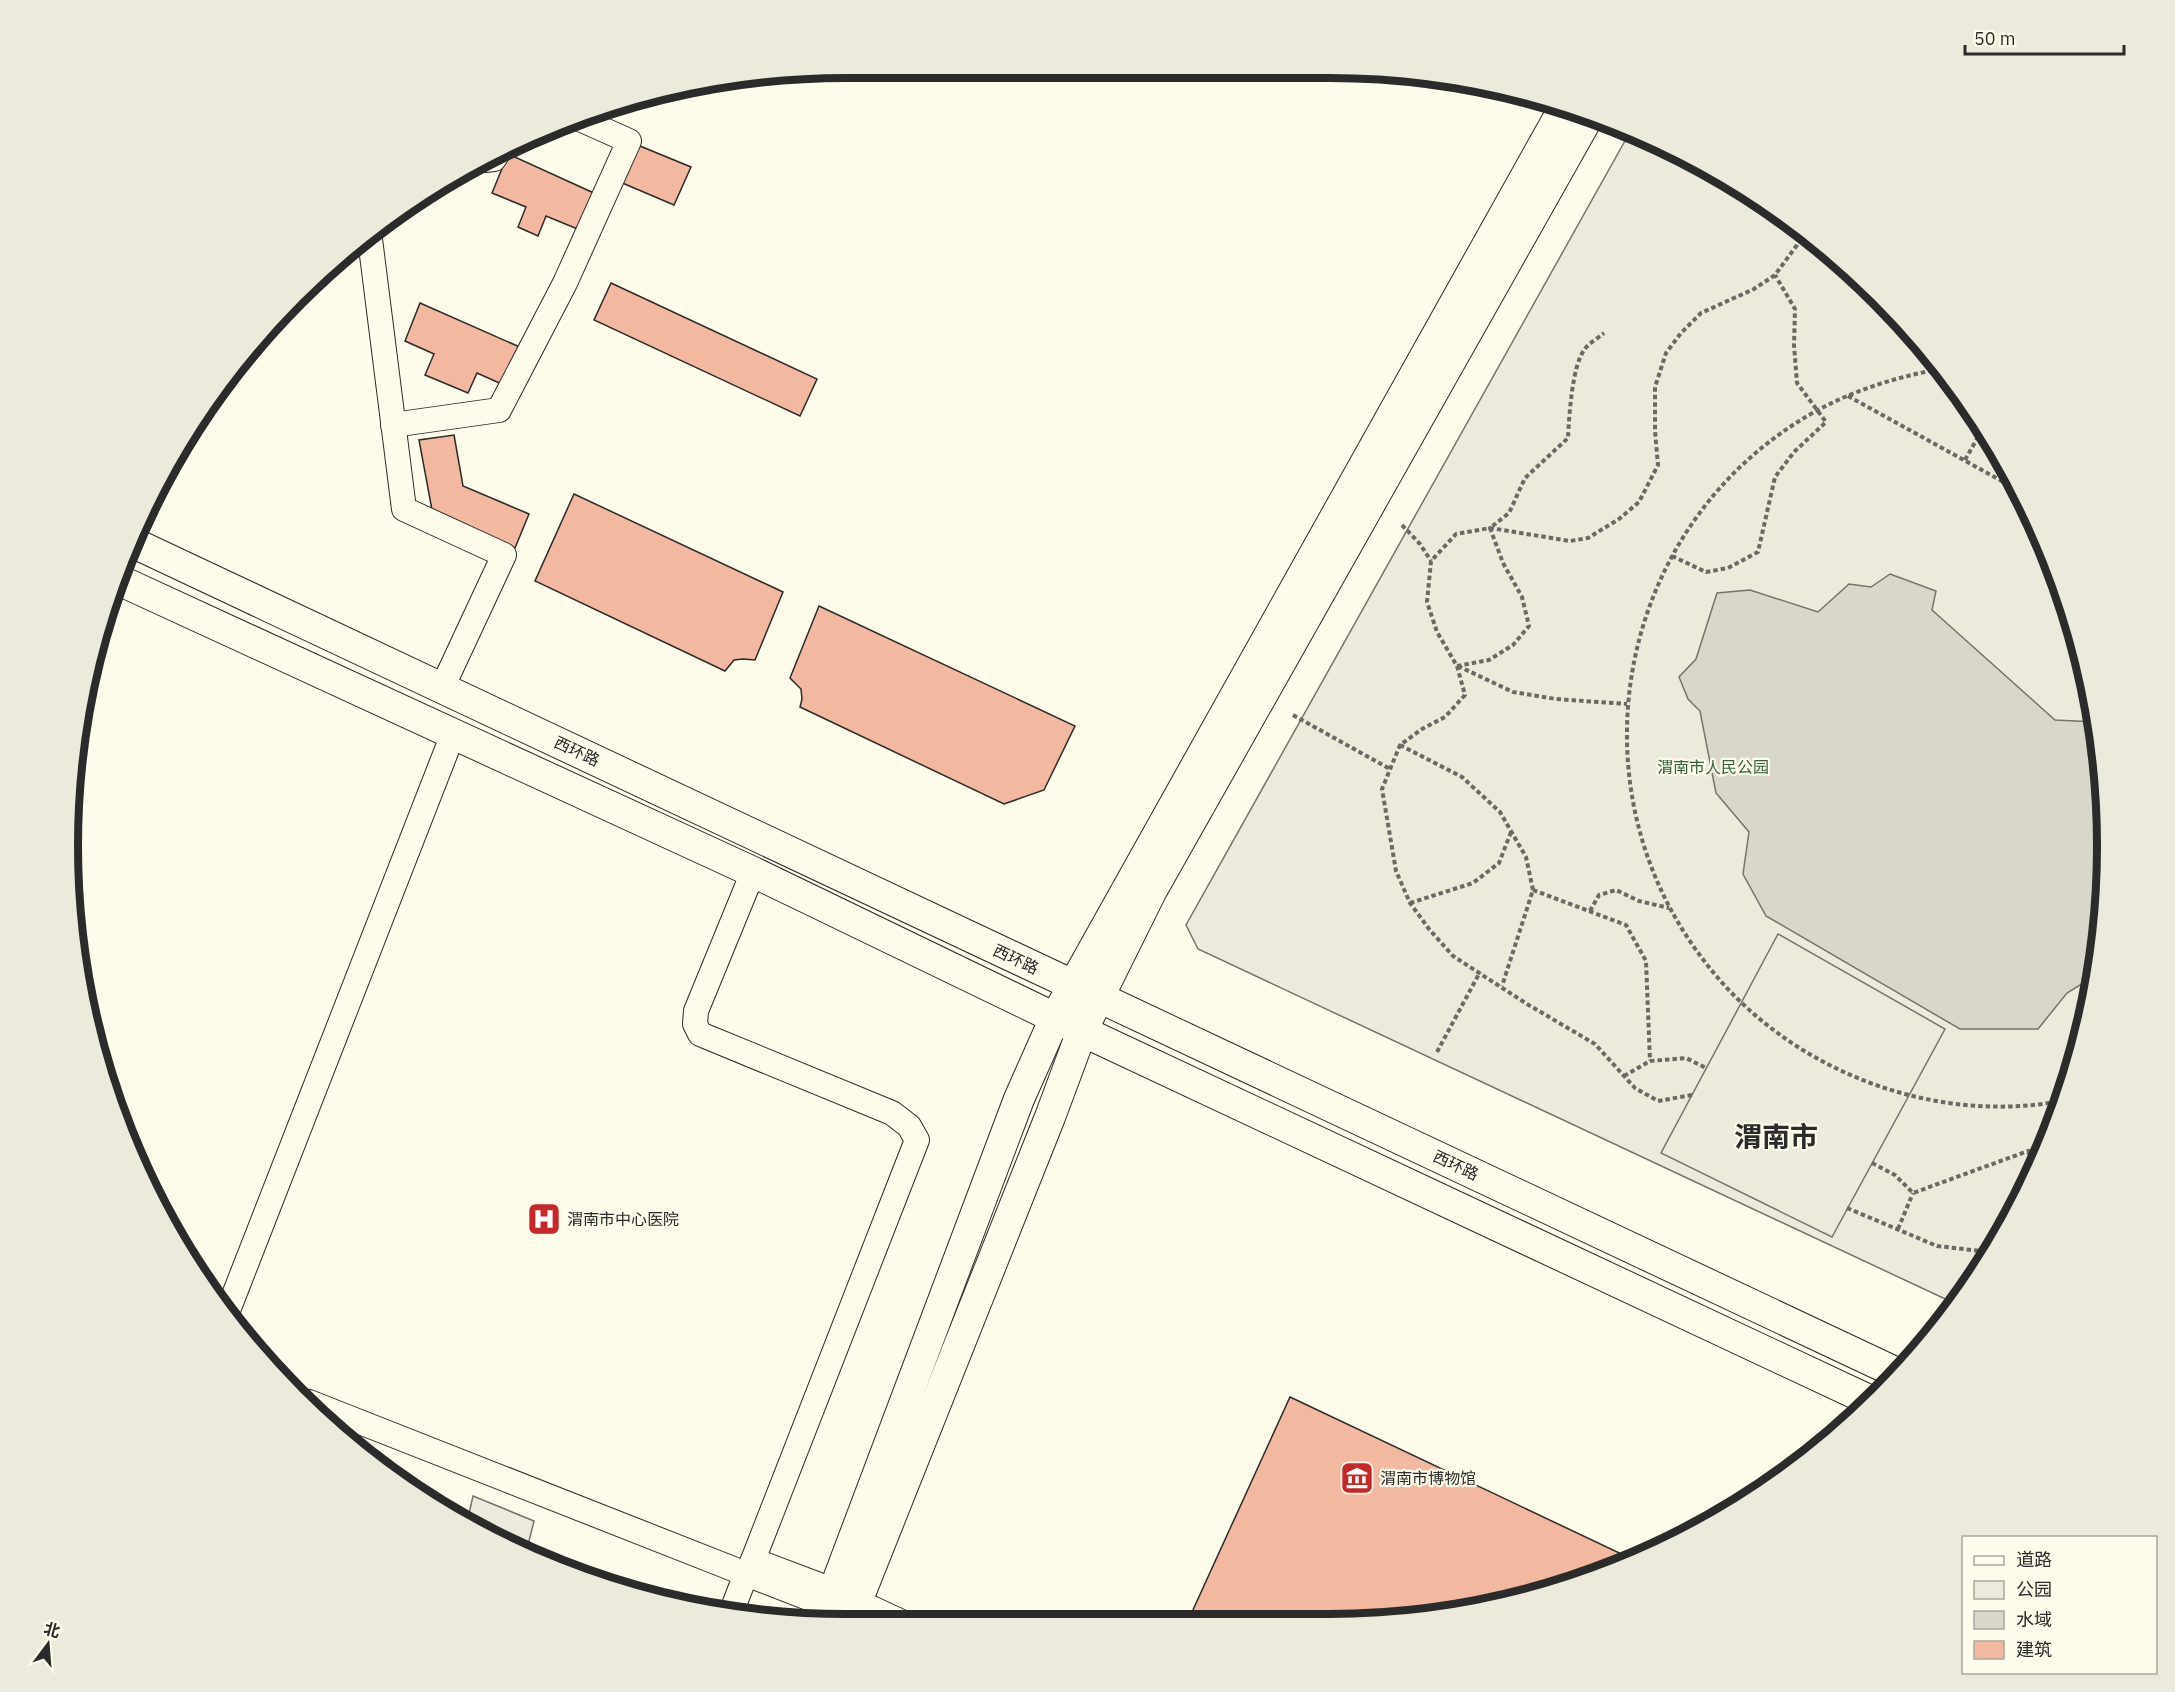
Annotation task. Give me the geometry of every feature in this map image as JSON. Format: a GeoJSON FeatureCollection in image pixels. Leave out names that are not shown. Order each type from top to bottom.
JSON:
{"type":"FeatureCollection","features":[{"type":"Feature","properties":{"kind":"main road"},"geometry":{"type":"LineString","coordinates":[[844,1612],[1050,1117],[1082,1031],[1086,992],[1561,114]]}},
{"type":"Feature","properties":{"kind":"main road"},"geometry":{"type":"LineString","coordinates":[[844,1612],[1019,1099],[1055,1018],[1086,992],[1151,892],[1585,122]]}},
{"type":"Feature","properties":{"kind":"main road","name":"西环路"},"geometry":{"type":"LineString","coordinates":[[139,545],[1890,1370]]}},
{"type":"Feature","properties":{"kind":"main road"},"geometry":{"type":"LineString","coordinates":[[125,583],[753,872],[1082,1031],[1863,1397]]}},
{"type":"Feature","properties":{"kind":"street"},"geometry":{"type":"LineString","coordinates":[[393,424],[499,410],[565,283],[629,141],[588,123]]}},
{"type":"Feature","properties":{"kind":"street"},"geometry":{"type":"LineString","coordinates":[[371,243],[404,510],[504,555],[442,688]]}},
{"type":"Feature","properties":{"kind":"street"},"geometry":{"type":"LineString","coordinates":[[230,1305],[453,734]]}},
{"type":"Feature","properties":{"kind":"street"},"geometry":{"type":"LineString","coordinates":[[734,1605],[917,1140],[909,1126],[892,1113],[700,1034],[695,1023],[696,1011],[753,872]]}},
{"type":"Feature","properties":{"kind":"street"},"geometry":{"type":"LineString","coordinates":[[323,1407],[750,1567],[844,1612]]}},
{"type":"Feature","properties":{"kind":"path"},"geometry":{"type":"LineString","coordinates":[[1431,561],[1456,534],[1490,528],[1570,541],[1588,538],[1639,502],[1658,465],[1655,387],[1666,353],[1681,333],[1701,313],[1754,289],[1775,275],[1799,239]]}},
{"type":"Feature","properties":{"kind":"path"},"geometry":{"type":"LineString","coordinates":[[1672,556],[1706,572],[1728,568],[1758,552],[1774,477],[1794,453],[1826,422],[1797,383],[1794,345],[1795,309],[1775,275]]}},
{"type":"Feature","properties":{"kind":"path"},"geometry":{"type":"LineString","coordinates":[[1490,528],[1509,513],[1525,478],[1568,438],[1569,409],[1575,376],[1584,349],[1604,333]]}},
{"type":"Feature","properties":{"kind":"path"},"geometry":{"type":"LineString","coordinates":[[1932,371],[1904,376],[1847,395],[1817,410],[1765,446],[1724,484],[1701,512],[1672,556],[1654,594],[1638,640],[1627,704],[1626,750],[1630,788],[1640,833],[1652,870],[1669,908],[1714,975],[1771,1028],[1806,1053],[1833,1068],[1868,1083],[1909,1096],[1971,1106],[2007,1107],[2053,1102]]}},
{"type":"Feature","properties":{"kind":"path"},"geometry":{"type":"LineString","coordinates":[[1847,395],[2005,483]]}},
{"type":"Feature","properties":{"kind":"path"},"geometry":{"type":"LineString","coordinates":[[1965,460],[1978,436]]}},
{"type":"Feature","properties":{"kind":"path"},"geometry":{"type":"LineString","coordinates":[[1402,525],[1420,543],[1431,561],[1427,602],[1437,632],[1457,666],[1465,695],[1445,717],[1422,729],[1400,745],[1382,789],[1396,871],[1410,903],[1453,956],[1527,1004],[1595,1044],[1635,1088],[1659,1101],[1692,1095]]}},
{"type":"Feature","properties":{"kind":"path"},"geometry":{"type":"LineString","coordinates":[[1457,666],[1489,660],[1513,645],[1529,626],[1522,597],[1503,563],[1490,528]]}},
{"type":"Feature","properties":{"kind":"path"},"geometry":{"type":"LineString","coordinates":[[1457,666],[1513,692],[1556,699],[1627,704]]}},
{"type":"Feature","properties":{"kind":"path"},"geometry":{"type":"LineString","coordinates":[[1293,716],[1390,769]]}},
{"type":"Feature","properties":{"kind":"path"},"geometry":{"type":"LineString","coordinates":[[1400,745],[1462,777],[1500,812],[1526,857],[1533,890],[1502,986]]}},
{"type":"Feature","properties":{"kind":"path"},"geometry":{"type":"LineString","coordinates":[[1410,903],[1473,883],[1499,864],[1511,832]]}},
{"type":"Feature","properties":{"kind":"path"},"geometry":{"type":"LineString","coordinates":[[1533,890],[1626,925],[1646,961],[1650,1061]]}},
{"type":"Feature","properties":{"kind":"path"},"geometry":{"type":"LineString","coordinates":[[1590,911],[1599,895],[1616,890],[1639,901],[1669,908]]}},
{"type":"Feature","properties":{"kind":"path"},"geometry":{"type":"LineString","coordinates":[[1437,1052],[1480,972]]}},
{"type":"Feature","properties":{"kind":"path"},"geometry":{"type":"LineString","coordinates":[[1624,1076],[1650,1061],[1686,1059],[1706,1068]]}},
{"type":"Feature","properties":{"kind":"path"},"geometry":{"type":"LineString","coordinates":[[1898,1229],[1913,1193],[2028,1151],[2034,1151]]}},
{"type":"Feature","properties":{"kind":"path"},"geometry":{"type":"LineString","coordinates":[[2028,1151],[2031,1156]]}},
{"type":"Feature","properties":{"kind":"path"},"geometry":{"type":"LineString","coordinates":[[1872,1163],[1895,1175],[1913,1193]]}},
{"type":"Feature","properties":{"kind":"path"},"geometry":{"type":"LineString","coordinates":[[1847,1208],[1937,1246],[1981,1251]]}},
{"type":"Feature","properties":{"kind":"green space","name":"渭南市人民公园"},"geometry":{"type":"Polygon","coordinates":[[[1627,138],[1669,157],[1756,207],[1797,237],[1872,303],[1938,378],[1968,419],[2018,506],[2039,552],[2056,599],[2071,647],[2082,696],[2095,796],[2097,846],[2095,896],[2082,996],[2071,1045],[2039,1140],[1994,1230],[1948,1300],[1198,949],[1186,925],[1627,138]]]}},
{"type":"Feature","properties":{"kind":"shaded area"},"geometry":{"type":"Polygon","coordinates":[[[1778,934],[1945,1029],[1832,1237],[1661,1153],[1778,934]]]}},
{"type":"Feature","properties":{"kind":"shaded area"},"geometry":{"type":"Polygon","coordinates":[[[473,1496],[534,1521],[528,1545],[506,1535],[469,1515],[473,1496]]]}},
{"type":"Feature","properties":{"kind":"water"},"geometry":{"type":"Polygon","coordinates":[[[1890,574],[1936,591],[1932,610],[2055,720],[2086,722],[2095,796],[2097,846],[2090,946],[2084,982],[2067,993],[2038,1029],[1960,1029],[1766,916],[1743,874],[1749,832],[1716,793],[1700,711],[1688,699],[1679,677],[1696,659],[1717,593],[1750,590],[1818,612],[1849,584],[1871,587],[1890,574]]]}},
{"type":"Feature","properties":{"kind":"building"},"geometry":{"type":"Polygon","coordinates":[[[635,144],[691,167],[674,205],[620,182],[635,144]]]}},
{"type":"Feature","properties":{"kind":"building"},"geometry":{"type":"Polygon","coordinates":[[[510,155],[596,194],[580,230],[546,216],[538,236],[518,227],[526,207],[492,193],[507,157],[510,155]]]}},
{"type":"Feature","properties":{"kind":"building"},"geometry":{"type":"Polygon","coordinates":[[[611,283],[817,379],[800,416],[594,320],[611,283]]]}},
{"type":"Feature","properties":{"kind":"building"},"geometry":{"type":"Polygon","coordinates":[[[420,303],[522,348],[506,386],[477,373],[468,393],[425,375],[434,354],[405,341],[420,303]]]}},
{"type":"Feature","properties":{"kind":"building"},"geometry":{"type":"Polygon","coordinates":[[[454,435],[463,486],[529,514],[515,548],[432,510],[419,440],[454,435]]]}},
{"type":"Feature","properties":{"kind":"building"},"geometry":{"type":"Polygon","coordinates":[[[574,494],[783,592],[755,660],[734,660],[725,671],[535,581],[574,494]]]}},
{"type":"Feature","properties":{"kind":"building"},"geometry":{"type":"Polygon","coordinates":[[[819,606],[1075,726],[1044,790],[1004,804],[800,707],[801,689],[790,678],[819,606]]]}},
{"type":"Feature","properties":{"kind":"building","name":"渭南市博物馆"},"geometry":{"type":"Polygon","coordinates":[[[1290,1397],[1624,1555],[1528,1588],[1429,1607],[1329,1614],[1191,1614],[1290,1397]]]}},
{"type":"Feature","properties":{"kind":"place","name":"渭南市中心医院"},"geometry":{"type":"Point","coordinates":[544,1219]}},
{"type":"Feature","properties":{"kind":"place","name":"渭南市博物馆"},"geometry":{"type":"Point","coordinates":[1357,1478]}},
{"type":"Feature","properties":{"kind":"district","name":"渭南市"},"geometry":{"type":"Point","coordinates":[1776,1137]}}]}
